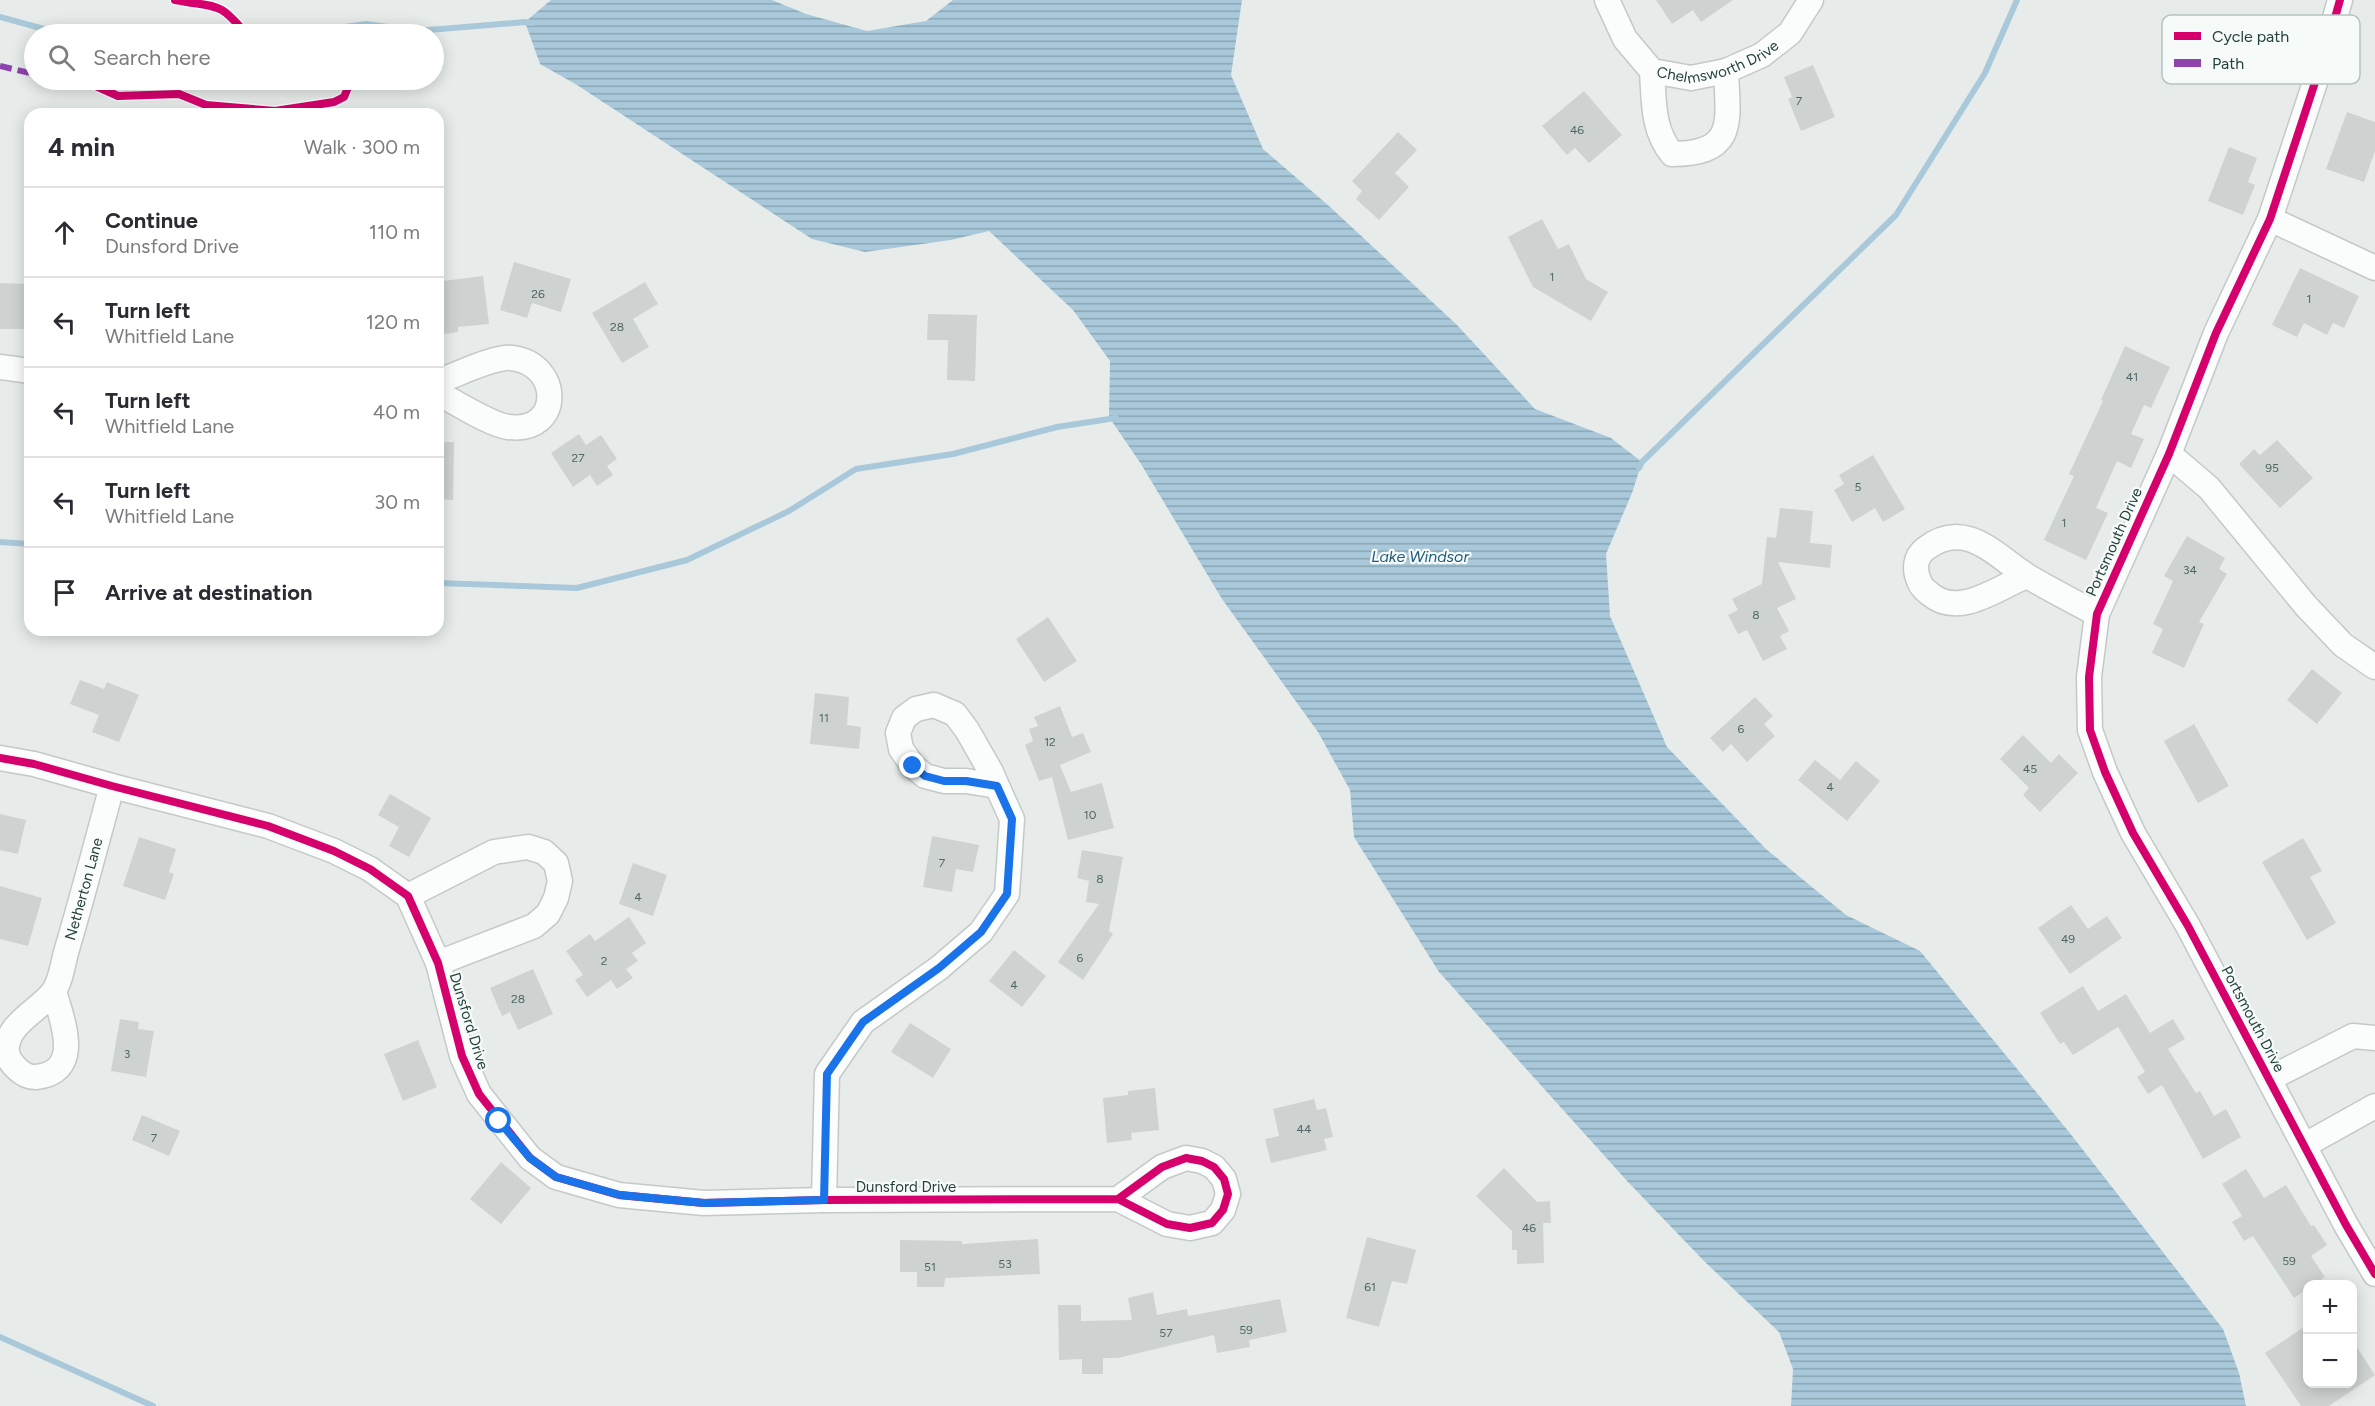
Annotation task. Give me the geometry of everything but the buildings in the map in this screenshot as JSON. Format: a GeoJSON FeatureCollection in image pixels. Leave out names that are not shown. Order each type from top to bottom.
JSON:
{"type":"FeatureCollection","features":[{"type":"Feature","properties":{"kind":"street","name":"Chelmsworth Drive"},"geometry":{"type":"LineString","coordinates":[[1607,0],[1625,39],[1652,71],[1691,78],[1726,71],[1762,55],[1790,33],[1811,0]]}},
{"type":"Feature","properties":{"kind":"street","name":"Portsmouth Drive"},"geometry":{"type":"LineString","coordinates":[[2336,15],[2340,0]]}},
{"type":"Feature","properties":{"kind":"street"},"geometry":{"type":"LineString","coordinates":[[1652,71],[1656,126],[1663,143],[1672,154],[1690,154],[1709,148],[1721,139],[1728,123],[1726,71]]}},
{"type":"Feature","properties":{"kind":"street","name":"Portsmouth Drive"},"geometry":{"type":"LineString","coordinates":[[2314,84],[2270,219],[2216,333],[2169,454],[2097,614],[2089,677],[2090,730],[2105,771],[2133,833],[2188,926],[2346,1225],[2375,1274]]}},
{"type":"Feature","properties":{"kind":"street"},"geometry":{"type":"LineString","coordinates":[[2270,219],[2375,268]]}},
{"type":"Feature","properties":{"kind":"street"},"geometry":{"type":"LineString","coordinates":[[444,379],[484,363],[511,358],[533,364],[544,377],[551,392],[548,406],[540,420],[528,428],[506,427],[444,396]]}},
{"type":"Feature","properties":{"kind":"street"},"geometry":{"type":"LineString","coordinates":[[0,367],[24,370]]}},
{"type":"Feature","properties":{"kind":"street"},"geometry":{"type":"LineString","coordinates":[[2169,454],[2209,488],[2263,556],[2343,645],[2375,667]]}},
{"type":"Feature","properties":{"kind":"street"},"geometry":{"type":"LineString","coordinates":[[2027,576],[2097,614]]}},
{"type":"Feature","properties":{"kind":"street"},"geometry":{"type":"LineString","coordinates":[[0,758],[34,764],[268,826],[334,851],[370,869],[408,896],[494,852],[528,847],[544,852],[556,863],[560,881],[556,898],[548,914],[534,926],[438,963]]}},
{"type":"Feature","properties":{"kind":"street","name":"Netherton Lane"},"geometry":{"type":"LineString","coordinates":[[54,992],[112,786]]}},
{"type":"Feature","properties":{"kind":"street"},"geometry":{"type":"LineString","coordinates":[[824,1200],[827,1074],[863,1022],[939,968],[981,932],[1007,894],[1012,819],[997,786]]}},
{"type":"Feature","properties":{"kind":"street","name":"Dunsford Drive"},"geometry":{"type":"LineString","coordinates":[[408,896],[438,963],[462,1056],[479,1094],[530,1158],[556,1177],[620,1195],[704,1203],[824,1200],[1118,1199]]}},
{"type":"Feature","properties":{"kind":"street"},"geometry":{"type":"LineString","coordinates":[[2269,1079],[2353,1036],[2375,1038]]}},
{"type":"Feature","properties":{"kind":"street"},"geometry":{"type":"LineString","coordinates":[[2305,1145],[2375,1106]]}},
{"type":"Feature","properties":{"kind":"water","name":"Lake Windsor"},"geometry":{"type":"Polygon","coordinates":[[[551,0],[772,0],[806,14],[867,31],[926,21],[953,0],[1242,0],[1231,75],[1263,149],[1329,206],[1456,324],[1535,409],[1611,438],[1642,462],[1632,493],[1606,554],[1610,616],[1667,747],[1766,849],[1846,915],[1920,951],[2069,1132],[2223,1329],[2239,1373],[2246,1406],[1791,1406],[1793,1369],[1779,1332],[1705,1262],[1628,1182],[1439,972],[1354,837],[1350,790],[1318,732],[1222,599],[1141,464],[1109,417],[1110,361],[1073,310],[989,231],[951,240],[865,252],[812,239],[577,85],[540,64],[525,22],[551,0]]]}},
{"type":"Feature","properties":{"kind":"waterway"},"geometry":{"type":"LineString","coordinates":[[1639,468],[1642,462],[1896,215],[1985,73],[2017,0]]}},
{"type":"Feature","properties":{"kind":"waterway"},"geometry":{"type":"LineString","coordinates":[[0,17],[26,24]]}},
{"type":"Feature","properties":{"kind":"waterway"},"geometry":{"type":"LineString","coordinates":[[444,29],[533,23]]}},
{"type":"Feature","properties":{"kind":"waterway"},"geometry":{"type":"LineString","coordinates":[[444,583],[577,588],[687,560],[789,511],[856,469],[953,454],[1057,427],[1116,418]]}},
{"type":"Feature","properties":{"kind":"waterway"},"geometry":{"type":"LineString","coordinates":[[0,542],[24,544]]}},
{"type":"Feature","properties":{"kind":"waterway"},"geometry":{"type":"LineString","coordinates":[[0,1337],[153,1406]]}},
{"type":"Feature","properties":{"kind":"marked path"},"geometry":{"type":"LineString","coordinates":[[0,66],[24,72]]}},
{"type":"Feature","properties":{"kind":"cycle path"},"geometry":{"type":"LineString","coordinates":[[175,0],[216,7],[238,24]]}},
{"type":"Feature","properties":{"kind":"cycle path"},"geometry":{"type":"LineString","coordinates":[[2336,15],[2340,0]]}},
{"type":"Feature","properties":{"kind":"cycle path"},"geometry":{"type":"LineString","coordinates":[[2314,84],[2270,219],[2216,333],[2169,454],[2097,614],[2089,677],[2090,730],[2105,772],[2133,833],[2188,926],[2346,1225],[2375,1274]]}},
{"type":"Feature","properties":{"kind":"cycle path"},"geometry":{"type":"LineString","coordinates":[[105,90],[118,96],[179,94],[206,105],[240,108]]}},
{"type":"Feature","properties":{"kind":"cycle path"},"geometry":{"type":"LineString","coordinates":[[295,108],[334,102],[344,97],[347,90]]}},
{"type":"Feature","properties":{"kind":"cycle path"},"geometry":{"type":"LineString","coordinates":[[0,758],[34,764],[268,826],[334,851],[370,869],[408,896],[438,963],[462,1056],[479,1094],[530,1158],[556,1177],[619,1195],[704,1203],[824,1200],[1118,1199],[1167,1224],[1190,1228],[1212,1223],[1223,1210],[1228,1194],[1224,1179],[1214,1167],[1202,1161],[1186,1158],[1162,1167],[1118,1199]]}},
{"type":"Feature","properties":{"kind":"route"},"geometry":{"type":"LineString","coordinates":[[499,1121],[530,1158],[556,1177],[620,1195],[704,1203],[824,1200],[827,1074],[863,1022],[939,968],[981,932],[1007,894],[1012,819],[997,786],[966,781],[944,781],[925,776],[913,766]]}}]}
